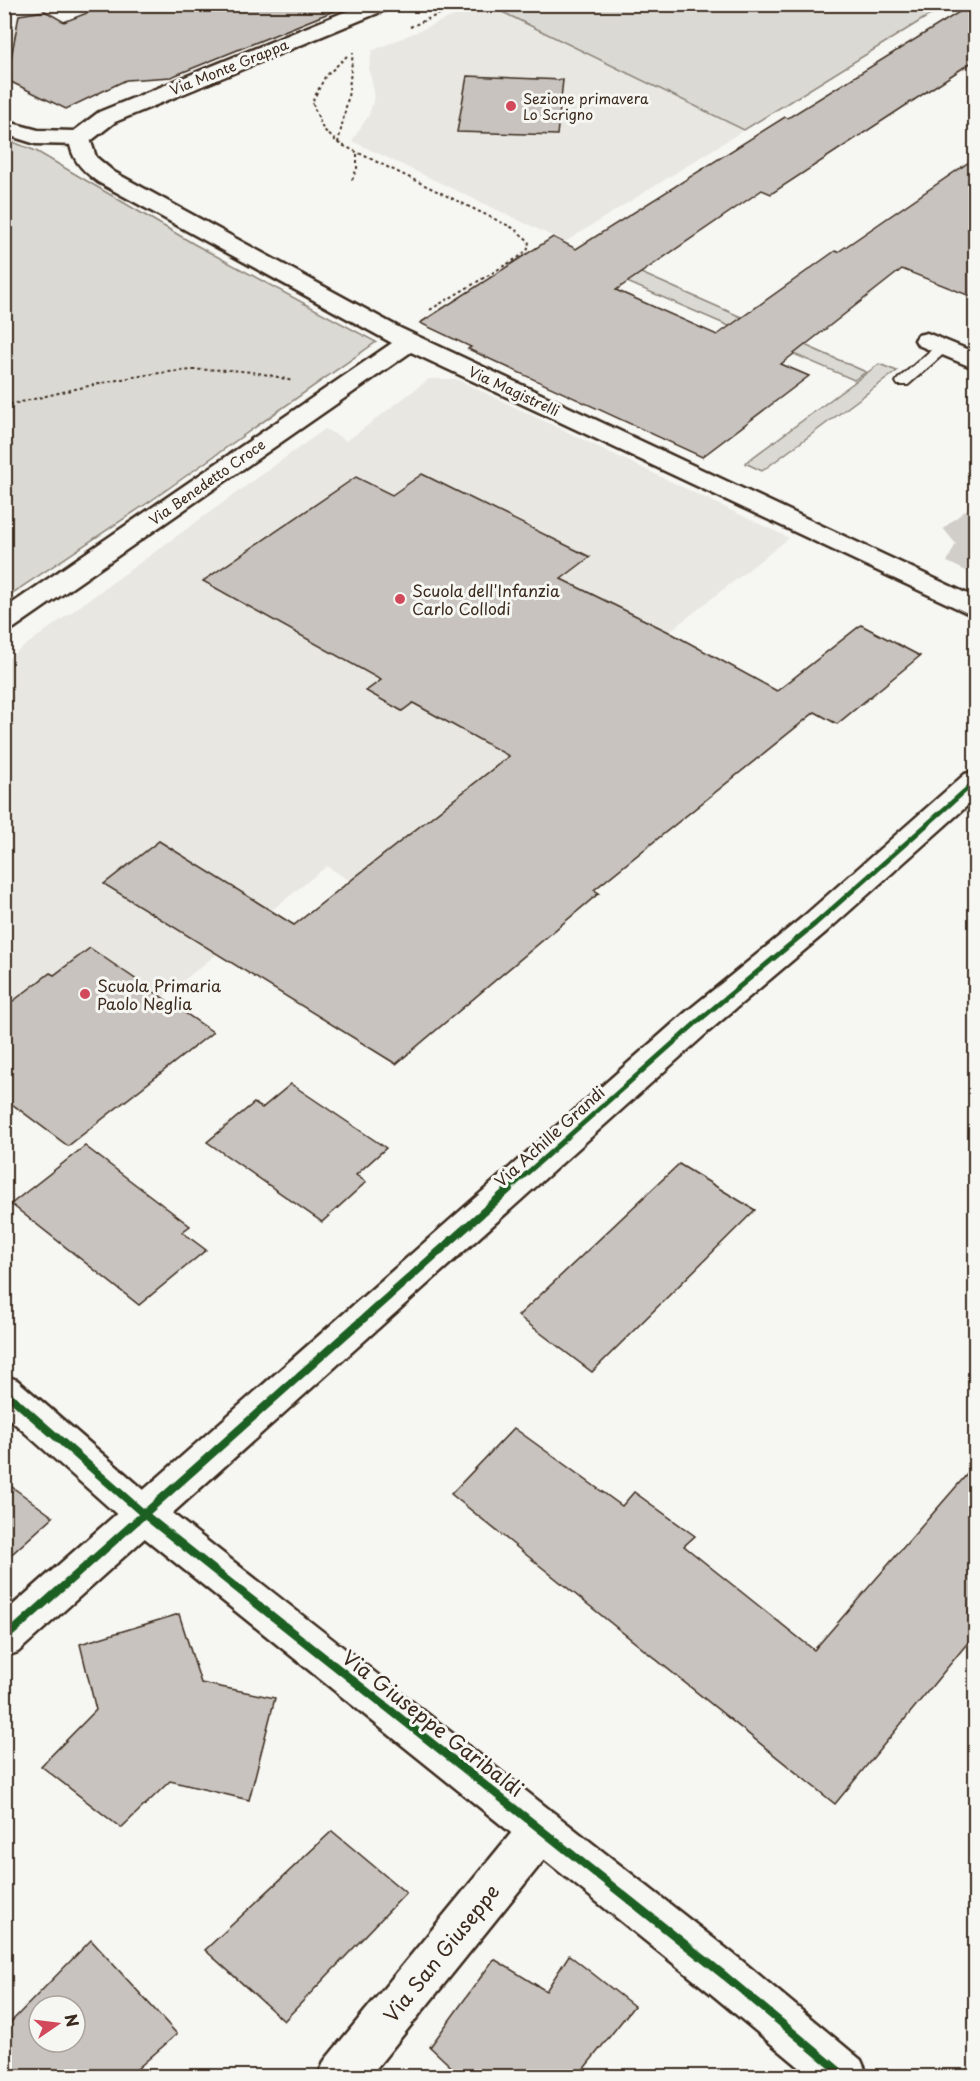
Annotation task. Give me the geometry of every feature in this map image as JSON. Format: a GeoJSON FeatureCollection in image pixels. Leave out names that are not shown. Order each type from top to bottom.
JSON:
{"type":"FeatureCollection","features":[{"type":"Feature","properties":{"kind":"street","name":"Via Monte Grappa"},"geometry":{"type":"LineString","coordinates":[[80,138],[107,117],[383,4]]}},
{"type":"Feature","properties":{"kind":"street"},"geometry":{"type":"LineString","coordinates":[[4,127],[36,137],[80,138]]}},
{"type":"Feature","properties":{"kind":"street","name":"Via Magistrelli"},"geometry":{"type":"LineString","coordinates":[[80,138],[81,152],[90,164],[106,177],[400,337],[975,609]]}},
{"type":"Feature","properties":{"kind":"street","name":"Via Benedetto Croce"},"geometry":{"type":"LineString","coordinates":[[4,622],[329,397],[400,337]]}},
{"type":"Feature","properties":{"kind":"street","name":"Via Achille Grandi"},"geometry":{"type":"LineString","coordinates":[[4,1639],[697,1023],[815,924],[975,781]]}},
{"type":"Feature","properties":{"kind":"street","name":"Via Giuseppe Garibaldi"},"geometry":{"type":"LineString","coordinates":[[4,1391],[145,1515],[725,1976],[845,2076]]}},
{"type":"Feature","properties":{"kind":"street","name":"Via San Giuseppe"},"geometry":{"type":"LineString","coordinates":[[341,2076],[541,1830]]}},
{"type":"Feature","properties":{"kind":"lane"},"geometry":{"type":"LineString","coordinates":[[903,382],[951,351]]}},
{"type":"Feature","properties":{"kind":"path"},"geometry":{"type":"LineString","coordinates":[[338,142],[346,109],[353,52],[325,77],[312,102],[323,129],[338,142],[357,153],[513,228],[526,237],[530,246],[519,257],[400,337]]}},
{"type":"Feature","properties":{"kind":"path"},"geometry":{"type":"LineString","coordinates":[[352,180],[357,168],[357,153]]}},
{"type":"Feature","properties":{"kind":"path"},"geometry":{"type":"LineString","coordinates":[[4,406],[114,382],[176,373],[240,368],[279,375],[329,397]]}},
{"type":"Feature","properties":{"kind":"shaded area"},"geometry":{"type":"Polygon","coordinates":[[[481,4],[488,5],[744,130],[565,242],[352,141],[369,115],[373,102],[374,92],[369,69],[372,51],[481,4]]]}},
{"type":"Feature","properties":{"kind":"shaded area"},"geometry":{"type":"Polygon","coordinates":[[[946,4],[744,130],[488,5],[946,4]]]}},
{"type":"Feature","properties":{"kind":"shaded area"},"geometry":{"type":"Polygon","coordinates":[[[5,139],[36,151],[194,244],[376,342],[152,500],[5,598],[5,139]]]}},
{"type":"Feature","properties":{"kind":"shaded area"},"geometry":{"type":"Polygon","coordinates":[[[598,254],[866,372],[854,380],[583,263],[598,254]]]}},
{"type":"Feature","properties":{"kind":"shaded area"},"geometry":{"type":"Polygon","coordinates":[[[879,364],[897,371],[762,471],[745,463],[879,364]]]}},
{"type":"Feature","properties":{"kind":"shaded area","name":"Scuola dell'Infanzia Carlo Collodi"},"geometry":{"type":"Polygon","coordinates":[[[429,379],[456,379],[789,538],[350,881],[327,866],[24,1108],[4,1080],[4,661],[325,429],[347,441],[429,379]]]}},
{"type":"Feature","properties":{"kind":"building"},"geometry":{"type":"Polygon","coordinates":[[[110,4],[345,4],[346,6],[171,77],[126,80],[66,109],[7,80],[19,15],[45,11],[64,22],[110,4]]]}},
{"type":"Feature","properties":{"kind":"building"},"geometry":{"type":"Polygon","coordinates":[[[975,4],[975,60],[771,194],[762,190],[616,290],[717,335],[835,251],[838,252],[975,158],[975,298],[902,269],[781,364],[809,376],[702,457],[468,349],[471,347],[420,323],[553,237],[576,249],[785,117],[788,118],[975,4]]]}},
{"type":"Feature","properties":{"kind":"building","name":"Sezione primavera Lo Scrigno"},"geometry":{"type":"Polygon","coordinates":[[[467,76],[563,80],[557,135],[457,132],[467,76]]]}},
{"type":"Feature","properties":{"kind":"building"},"geometry":{"type":"Polygon","coordinates":[[[422,474],[590,557],[561,579],[669,632],[777,691],[861,625],[920,656],[837,724],[815,712],[594,890],[599,893],[396,1064],[104,884],[159,841],[294,925],[509,756],[413,703],[402,711],[366,691],[381,680],[203,581],[356,477],[392,495],[422,474]]]}},
{"type":"Feature","properties":{"kind":"building"},"geometry":{"type":"Polygon","coordinates":[[[90,948],[213,1032],[68,1146],[4,1098],[4,1008],[50,973],[54,975],[90,948]]]}},
{"type":"Feature","properties":{"kind":"building"},"geometry":{"type":"Polygon","coordinates":[[[291,1084],[386,1148],[356,1175],[366,1182],[322,1222],[207,1142],[254,1103],[262,1108],[291,1084]]]}},
{"type":"Feature","properties":{"kind":"building"},"geometry":{"type":"Polygon","coordinates":[[[85,1146],[190,1226],[182,1232],[206,1250],[139,1305],[11,1204],[85,1146]]]}},
{"type":"Feature","properties":{"kind":"building"},"geometry":{"type":"Polygon","coordinates":[[[679,1164],[755,1210],[592,1372],[518,1316],[679,1164]]]}},
{"type":"Feature","properties":{"kind":"building"},"geometry":{"type":"Polygon","coordinates":[[[514,1428],[622,1506],[634,1492],[695,1536],[684,1546],[814,1650],[975,1465],[975,1634],[835,1804],[451,1494],[514,1428]]]}},
{"type":"Feature","properties":{"kind":"building"},"geometry":{"type":"Polygon","coordinates":[[[4,1481],[53,1517],[4,1561],[4,1481]]]}},
{"type":"Feature","properties":{"kind":"building"},"geometry":{"type":"Polygon","coordinates":[[[179,1614],[201,1683],[275,1698],[249,1800],[170,1781],[121,1828],[41,1766],[96,1710],[80,1644],[179,1614]]]}},
{"type":"Feature","properties":{"kind":"building"},"geometry":{"type":"Polygon","coordinates":[[[332,1831],[406,1893],[284,2021],[205,1950],[332,1831]]]}},
{"type":"Feature","properties":{"kind":"building"},"geometry":{"type":"Polygon","coordinates":[[[91,1940],[177,2034],[129,2076],[15,2076],[4,2065],[4,2029],[27,2005],[27,2054],[87,2054],[87,1994],[38,1994],[91,1940]]]}},
{"type":"Feature","properties":{"kind":"building"},"geometry":{"type":"Polygon","coordinates":[[[569,1955],[634,2006],[578,2076],[461,2076],[430,2047],[494,1959],[546,1991],[569,1955]]]}},
{"type":"Feature","properties":{"kind":"tunnel"},"geometry":{"type":"LineString","coordinates":[[976,521],[947,545],[976,559]]}},
{"type":"Feature","properties":{"kind":"cycle path"},"geometry":{"type":"LineString","coordinates":[[4,1639],[697,1022],[815,924],[976,781]]}},
{"type":"Feature","properties":{"kind":"cycle path"},"geometry":{"type":"LineString","coordinates":[[4,1391],[145,1515],[725,1976],[845,2076]]}},
{"type":"Feature","properties":{"kind":"place","name":"Sezione primavera Lo Scrigno"},"geometry":{"type":"Point","coordinates":[511,106]}},
{"type":"Feature","properties":{"kind":"place","name":"Scuola dell'Infanzia Carlo Collodi"},"geometry":{"type":"Point","coordinates":[400,599]}},
{"type":"Feature","properties":{"kind":"place","name":"Scuola Primaria Paolo Neglia"},"geometry":{"type":"Point","coordinates":[85,994]}}]}
